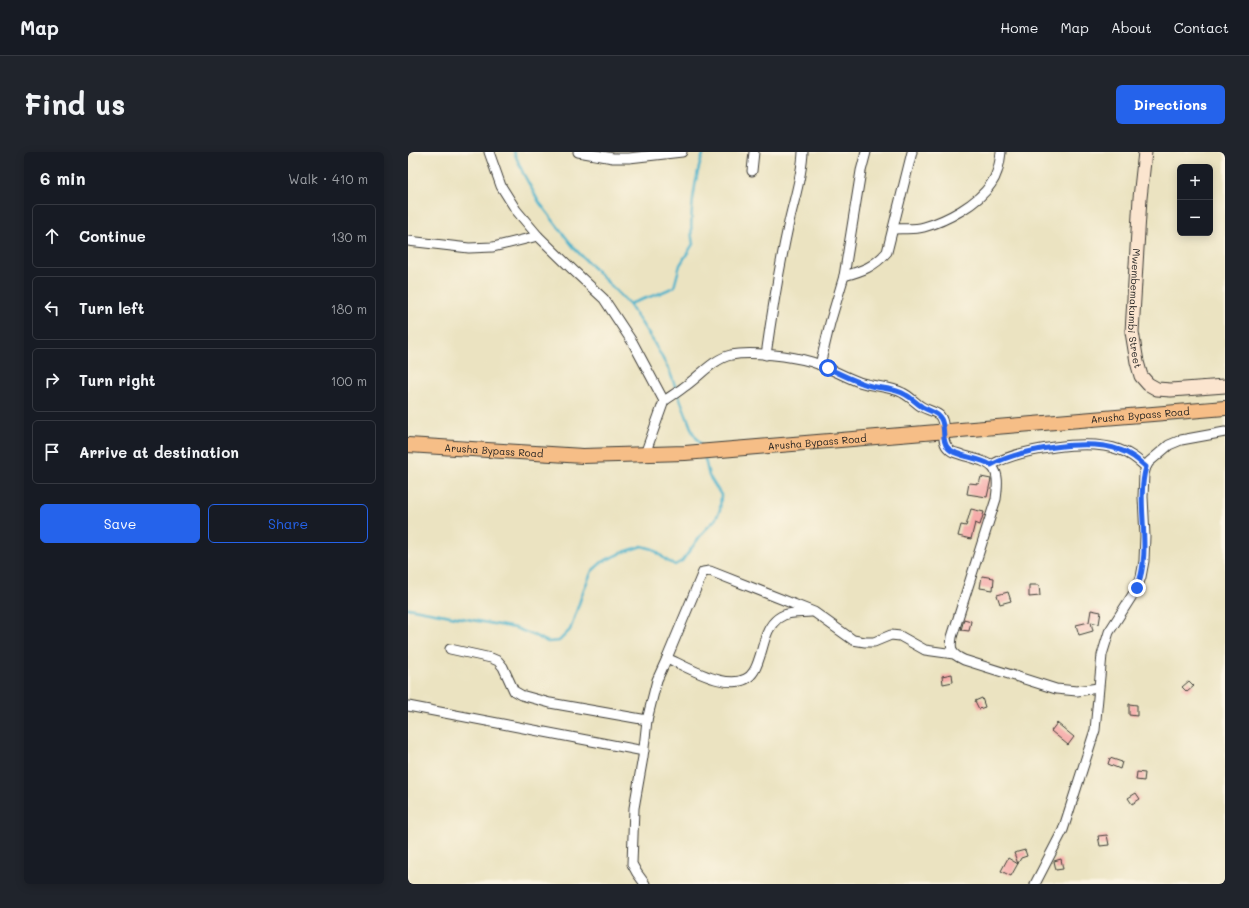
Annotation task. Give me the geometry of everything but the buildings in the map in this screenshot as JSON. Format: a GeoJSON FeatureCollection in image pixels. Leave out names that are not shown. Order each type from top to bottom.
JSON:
{"type":"FeatureCollection","features":[{"type":"Feature","properties":{"kind":"main road","name":"Arusha Bypass Road"},"geometry":{"type":"LineString","coordinates":[[408,444],[583,456],[685,453],[1225,408]]}},
{"type":"Feature","properties":{"kind":"street"},"geometry":{"type":"LineString","coordinates":[[489,152],[501,186],[516,210],[538,236],[604,298],[633,344],[664,401]]}},
{"type":"Feature","properties":{"kind":"street"},"geometry":{"type":"LineString","coordinates":[[578,152],[613,158],[629,155],[682,152]]}},
{"type":"Feature","properties":{"kind":"street"},"geometry":{"type":"LineString","coordinates":[[752,171],[754,152]]}},
{"type":"Feature","properties":{"kind":"street"},"geometry":{"type":"LineString","coordinates":[[766,355],[772,311],[788,226],[800,178],[803,152]]}},
{"type":"Feature","properties":{"kind":"street"},"geometry":{"type":"LineString","coordinates":[[820,366],[830,323],[844,276],[861,171],[866,152]]}},
{"type":"Feature","properties":{"kind":"street"},"geometry":{"type":"LineString","coordinates":[[844,276],[873,266],[881,260],[887,252],[912,152]]}},
{"type":"Feature","properties":{"kind":"street"},"geometry":{"type":"LineString","coordinates":[[893,229],[924,227],[961,212],[991,185],[1001,152]]}},
{"type":"Feature","properties":{"kind":"street","name":"Mwembemakumbi Street"},"geometry":{"type":"LineString","coordinates":[[1146,152],[1140,198],[1132,332],[1141,376],[1148,384],[1157,388],[1171,390],[1225,386]]}},
{"type":"Feature","properties":{"kind":"street"},"geometry":{"type":"LineString","coordinates":[[408,240],[469,248],[493,247],[538,236]]}},
{"type":"Feature","properties":{"kind":"street"},"geometry":{"type":"LineString","coordinates":[[645,454],[664,401],[684,388],[719,359],[730,355],[743,353],[802,360],[872,386],[889,388],[912,398],[921,407],[939,416],[942,420],[945,445],[948,449],[991,465],[998,479],[996,499],[952,637],[951,646],[954,654]]}},
{"type":"Feature","properties":{"kind":"street"},"geometry":{"type":"LineString","coordinates":[[1035,884],[1063,830],[1095,730],[1102,655],[1109,632],[1137,588],[1143,570],[1145,536],[1143,497],[1144,474],[1146,467],[1170,446],[1181,440],[1225,432]]}},
{"type":"Feature","properties":{"kind":"street"},"geometry":{"type":"LineString","coordinates":[[991,465],[1014,455],[1034,450],[1062,446],[1095,445],[1120,450],[1133,456],[1146,467]]}},
{"type":"Feature","properties":{"kind":"street"},"geometry":{"type":"LineString","coordinates":[[645,884],[632,864],[634,808],[644,751],[647,720],[654,688],[704,571],[710,571],[814,612],[853,640],[874,642],[895,635],[900,636],[926,650],[954,654],[964,660],[1056,689],[1077,691],[1098,688]]}},
{"type":"Feature","properties":{"kind":"street"},"geometry":{"type":"LineString","coordinates":[[667,658],[710,678],[725,681],[741,681],[747,678],[754,671],[766,634],[778,618],[789,613],[814,612]]}},
{"type":"Feature","properties":{"kind":"street"},"geometry":{"type":"LineString","coordinates":[[450,649],[491,658],[498,661],[503,666],[514,691],[521,695],[550,703],[647,720]]}},
{"type":"Feature","properties":{"kind":"street"},"geometry":{"type":"LineString","coordinates":[[408,706],[644,751]]}},
{"type":"Feature","properties":{"kind":"waterway"},"geometry":{"type":"LineString","coordinates":[[514,152],[523,173],[539,202],[575,249],[629,304],[653,341],[669,370],[693,433],[702,446]]}},
{"type":"Feature","properties":{"kind":"waterway"},"geometry":{"type":"LineString","coordinates":[[629,304],[674,287],[680,265],[693,244],[691,223],[693,198],[704,152]]}},
{"type":"Feature","properties":{"kind":"waterway"},"geometry":{"type":"LineString","coordinates":[[408,608],[515,628],[548,642],[559,641],[570,630],[584,589],[592,571],[602,562],[621,553],[642,546],[653,549],[666,560],[675,565],[682,561],[704,531],[715,520],[720,510],[721,495],[709,476],[704,455]]}},
{"type":"Feature","properties":{"kind":"route"},"geometry":{"type":"LineString","coordinates":[[828,368],[872,386],[897,390],[907,395],[921,407],[936,413],[939,416],[942,420],[945,445],[948,449],[953,452],[987,462],[991,465],[1014,455],[1034,450],[1062,446],[1108,446],[1133,456],[1146,467],[1144,474],[1143,497],[1145,536],[1144,561],[1143,570],[1137,588]]}}]}
